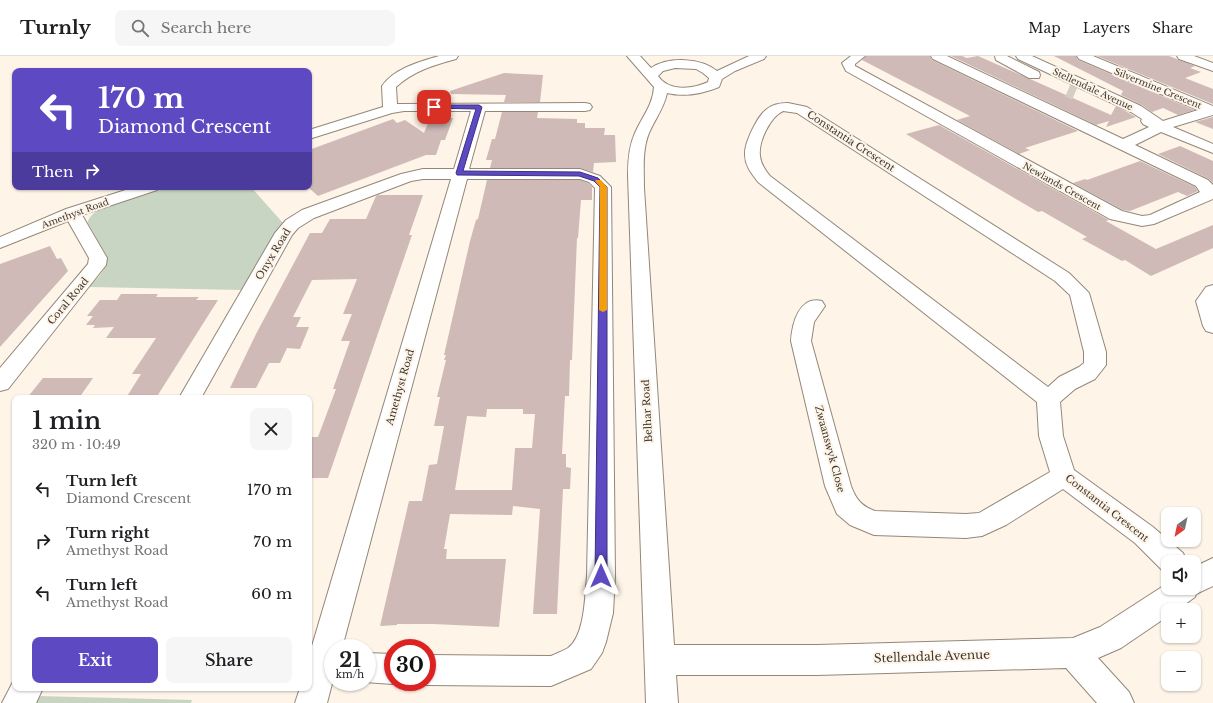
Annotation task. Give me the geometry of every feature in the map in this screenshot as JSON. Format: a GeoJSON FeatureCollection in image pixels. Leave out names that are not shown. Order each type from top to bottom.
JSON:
{"type":"FeatureCollection","features":[{"type":"Feature","properties":{"kind":"street"},"geometry":{"type":"LineString","coordinates":[[390,109],[389,86],[399,75],[413,68],[452,56]]}},
{"type":"Feature","properties":{"kind":"street"},"geometry":{"type":"LineString","coordinates":[[633,56],[656,81],[684,91],[701,90]]}},
{"type":"Feature","properties":{"kind":"street"},"geometry":{"type":"LineString","coordinates":[[651,57],[675,64],[691,65],[712,72],[716,77],[731,68],[760,56]]}},
{"type":"Feature","properties":{"kind":"street","name":"Newlands Crescent"},"geometry":{"type":"LineString","coordinates":[[859,56],[848,63],[850,68],[1116,215],[1142,221],[1154,219],[1208,195],[1209,190],[1202,183],[937,56]]}},
{"type":"Feature","properties":{"kind":"street"},"geometry":{"type":"LineString","coordinates":[[998,57],[1012,59],[1021,56]]}},
{"type":"Feature","properties":{"kind":"street","name":"Stellendale Avenue"},"geometry":{"type":"LineString","coordinates":[[1021,56],[1136,109],[1161,126]]}},
{"type":"Feature","properties":{"kind":"street","name":"Silvermine Crescent"},"geometry":{"type":"LineString","coordinates":[[1083,56],[1212,110]]}},
{"type":"Feature","properties":{"kind":"street"},"geometry":{"type":"LineString","coordinates":[[1183,56],[1210,64]]}},
{"type":"Feature","properties":{"kind":"street","name":"Stellendale Avenue"},"geometry":{"type":"LineString","coordinates":[[998,57],[1071,91],[1161,126],[1213,149]]}},
{"type":"Feature","properties":{"kind":"street"},"geometry":{"type":"LineString","coordinates":[[691,65],[715,58]]}},
{"type":"Feature","properties":{"kind":"street"},"geometry":{"type":"LineString","coordinates":[[656,81],[654,72],[658,68],[675,64]]}},
{"type":"Feature","properties":{"kind":"street","name":"Belhar Road"},"geometry":{"type":"LineString","coordinates":[[649,121],[673,104],[714,84],[716,77]]}},
{"type":"Feature","properties":{"kind":"street","name":"Belhar Road"},"geometry":{"type":"LineString","coordinates":[[656,81],[659,103],[641,137],[636,158],[636,188],[662,703]]}},
{"type":"Feature","properties":{"kind":"street","name":"Constantia Crescent"},"geometry":{"type":"LineString","coordinates":[[1049,399],[764,179],[755,166],[751,151],[766,116],[774,109],[783,106],[802,110],[1051,270],[1071,285],[1079,294],[1095,352],[1095,365],[1087,373],[1067,383],[1049,399],[1048,407],[1051,436],[1064,476],[1144,535],[1165,555]]}},
{"type":"Feature","properties":{"kind":"street"},"geometry":{"type":"LineString","coordinates":[[312,134],[390,109],[404,107],[585,107]]}},
{"type":"Feature","properties":{"kind":"street","name":"Amethyst Road"},"geometry":{"type":"LineString","coordinates":[[335,639],[479,107]]}},
{"type":"Feature","properties":{"kind":"street","name":"Silvermine Crescent"},"geometry":{"type":"LineString","coordinates":[[1161,126],[1212,110]]}},
{"type":"Feature","properties":{"kind":"street"},"geometry":{"type":"LineString","coordinates":[[1123,145],[1161,126]]}},
{"type":"Feature","properties":{"kind":"street","name":"Onyx Road"},"geometry":{"type":"LineString","coordinates":[[192,395],[284,233],[292,224],[308,214],[407,177],[423,174],[580,174],[596,180],[603,187],[601,576],[598,613],[592,642],[580,658],[551,671],[436,670]]}},
{"type":"Feature","properties":{"kind":"street","name":"Amethyst Road"},"geometry":{"type":"LineString","coordinates":[[0,243],[72,213],[142,190]]}},
{"type":"Feature","properties":{"kind":"street","name":"Coral Road"},"geometry":{"type":"LineString","coordinates":[[0,383],[98,265],[98,258],[72,213]]}},
{"type":"Feature","properties":{"kind":"street"},"geometry":{"type":"LineString","coordinates":[[1213,291],[1206,301],[1213,326]]}},
{"type":"Feature","properties":{"kind":"street","name":"Zwaanswyk Close"},"geometry":{"type":"LineString","coordinates":[[815,306],[806,314],[802,326],[801,341],[838,486],[846,506],[859,517],[874,523],[966,526],[982,524],[997,517],[1064,476]]}},
{"type":"Feature","properties":{"kind":"street"},"geometry":{"type":"LineString","coordinates":[[1201,578],[1213,571]]}},
{"type":"Feature","properties":{"kind":"street","name":"Stellendale Avenue"},"geometry":{"type":"LineString","coordinates":[[660,660],[817,660],[1073,653],[1110,638],[1174,595]]}},
{"type":"Feature","properties":{"kind":"street"},"geometry":{"type":"LineString","coordinates":[[1073,653],[1118,703]]}},
{"type":"Feature","properties":{"kind":"street","name":"Amethyst Road"},"geometry":{"type":"LineString","coordinates":[[311,703],[324,674]]}},
{"type":"Feature","properties":{"kind":"street"},"geometry":{"type":"LineString","coordinates":[[18,703],[24,691]]}},
{"type":"Feature","properties":{"kind":"green space"},"geometry":{"type":"Polygon","coordinates":[[[151,190],[254,190],[283,223],[277,230],[242,290],[89,287],[104,269],[107,261],[107,256],[88,223],[91,216],[98,210],[108,205],[151,190]]]}},
{"type":"Feature","properties":{"kind":"green space"},"geometry":{"type":"Polygon","coordinates":[[[38,696],[192,700],[191,703],[34,703],[38,696]]]}},
{"type":"Feature","properties":{"kind":"building"},"geometry":{"type":"Polygon","coordinates":[[[866,56],[930,56],[932,60],[1078,131],[1025,148],[1030,150],[1019,154],[957,120],[970,116],[862,60],[866,56]]]}},
{"type":"Feature","properties":{"kind":"building"},"geometry":{"type":"Polygon","coordinates":[[[951,56],[962,56],[967,58],[978,56],[1111,115],[1116,106],[1136,117],[1106,127],[1109,121],[1096,125],[951,56]]]}},
{"type":"Feature","properties":{"kind":"building"},"geometry":{"type":"Polygon","coordinates":[[[1054,56],[1076,56],[1078,60],[1194,110],[1178,115],[1163,108],[1152,112],[1142,105],[1121,95],[1123,91],[1054,56]]]}},
{"type":"Feature","properties":{"kind":"building"},"geometry":{"type":"Polygon","coordinates":[[[1097,56],[1169,56],[1195,66],[1190,68],[1201,72],[1185,78],[1213,89],[1213,104],[1097,56]]]}},
{"type":"Feature","properties":{"kind":"building"},"geometry":{"type":"Polygon","coordinates":[[[504,73],[543,75],[540,102],[504,102],[506,95],[451,94],[450,91],[504,73]]]}},
{"type":"Feature","properties":{"kind":"building"},"geometry":{"type":"Polygon","coordinates":[[[502,112],[538,112],[537,118],[577,119],[577,123],[585,123],[585,128],[605,128],[604,135],[615,135],[616,162],[594,163],[593,172],[580,168],[490,168],[492,160],[486,160],[492,139],[495,139],[502,112]]]}},
{"type":"Feature","properties":{"kind":"building"},"geometry":{"type":"Polygon","coordinates":[[[1213,117],[1213,129],[1195,122],[1213,117]]]}},
{"type":"Feature","properties":{"kind":"building"},"geometry":{"type":"Polygon","coordinates":[[[430,118],[453,118],[445,140],[441,140],[436,155],[426,155],[318,196],[311,190],[312,149],[393,119],[397,123],[405,120],[424,133],[430,118]]]}},
{"type":"Feature","properties":{"kind":"building"},"geometry":{"type":"Polygon","coordinates":[[[939,125],[1109,220],[1106,221],[1156,249],[1213,225],[1213,248],[1151,276],[1125,260],[1122,261],[1082,239],[1087,237],[1042,211],[1038,212],[906,134],[939,125]]]}},
{"type":"Feature","properties":{"kind":"building"},"geometry":{"type":"Polygon","coordinates":[[[1180,146],[1213,161],[1213,183],[1209,179],[1158,154],[1180,146]]]}},
{"type":"Feature","properties":{"kind":"building"},"geometry":{"type":"Polygon","coordinates":[[[1140,161],[1195,187],[1198,191],[1187,196],[1178,192],[1130,211],[1123,210],[1073,183],[1085,179],[1087,180],[1140,161]]]}},
{"type":"Feature","properties":{"kind":"building"},"geometry":{"type":"Polygon","coordinates":[[[487,180],[580,180],[588,183],[592,187],[592,200],[581,200],[577,238],[572,360],[570,360],[569,396],[565,396],[562,454],[566,454],[566,467],[571,468],[570,489],[563,489],[557,614],[533,614],[540,509],[513,506],[512,515],[450,514],[444,549],[447,549],[446,559],[506,559],[499,627],[433,624],[397,624],[380,626],[409,501],[422,501],[429,465],[437,464],[444,426],[434,426],[440,397],[437,397],[446,360],[444,360],[446,355],[444,355],[470,241],[476,220],[478,219],[487,180]],[[487,409],[486,417],[467,416],[455,490],[512,490],[515,448],[532,448],[535,414],[523,414],[523,409],[487,409]]]}},
{"type":"Feature","properties":{"kind":"building"},"geometry":{"type":"Polygon","coordinates":[[[423,195],[409,235],[412,235],[328,478],[312,478],[312,437],[318,437],[336,389],[333,389],[350,341],[341,341],[352,314],[343,314],[357,279],[312,280],[293,317],[301,317],[296,327],[309,327],[300,349],[287,348],[280,363],[269,363],[256,388],[230,388],[256,334],[310,233],[322,233],[330,219],[366,219],[376,196],[423,195]]]}},
{"type":"Feature","properties":{"kind":"building"},"geometry":{"type":"Polygon","coordinates":[[[50,246],[57,259],[61,258],[68,271],[0,347],[0,264],[50,246]]]}},
{"type":"Feature","properties":{"kind":"building"},"geometry":{"type":"Polygon","coordinates":[[[121,294],[158,294],[156,297],[199,297],[196,300],[218,300],[158,395],[128,395],[141,374],[132,374],[156,338],[106,338],[114,327],[93,328],[95,325],[86,325],[93,316],[87,316],[100,300],[117,300],[121,294]]]}},
{"type":"Feature","properties":{"kind":"building"},"geometry":{"type":"Polygon","coordinates":[[[43,378],[93,378],[81,395],[29,395],[43,378]]]}},
{"type":"Feature","properties":{"kind":"tunnel"},"geometry":{"type":"LineString","coordinates":[[1068,90],[1075,93]]}},
{"type":"Feature","properties":{"kind":"slow traffic"},"geometry":{"type":"LineString","coordinates":[[598,181],[603,187],[603,310]]}},
{"type":"Feature","properties":{"kind":"route"},"geometry":{"type":"LineString","coordinates":[[434,107],[479,107],[460,173],[580,174],[591,177],[600,182],[603,187],[601,576]]}}]}
